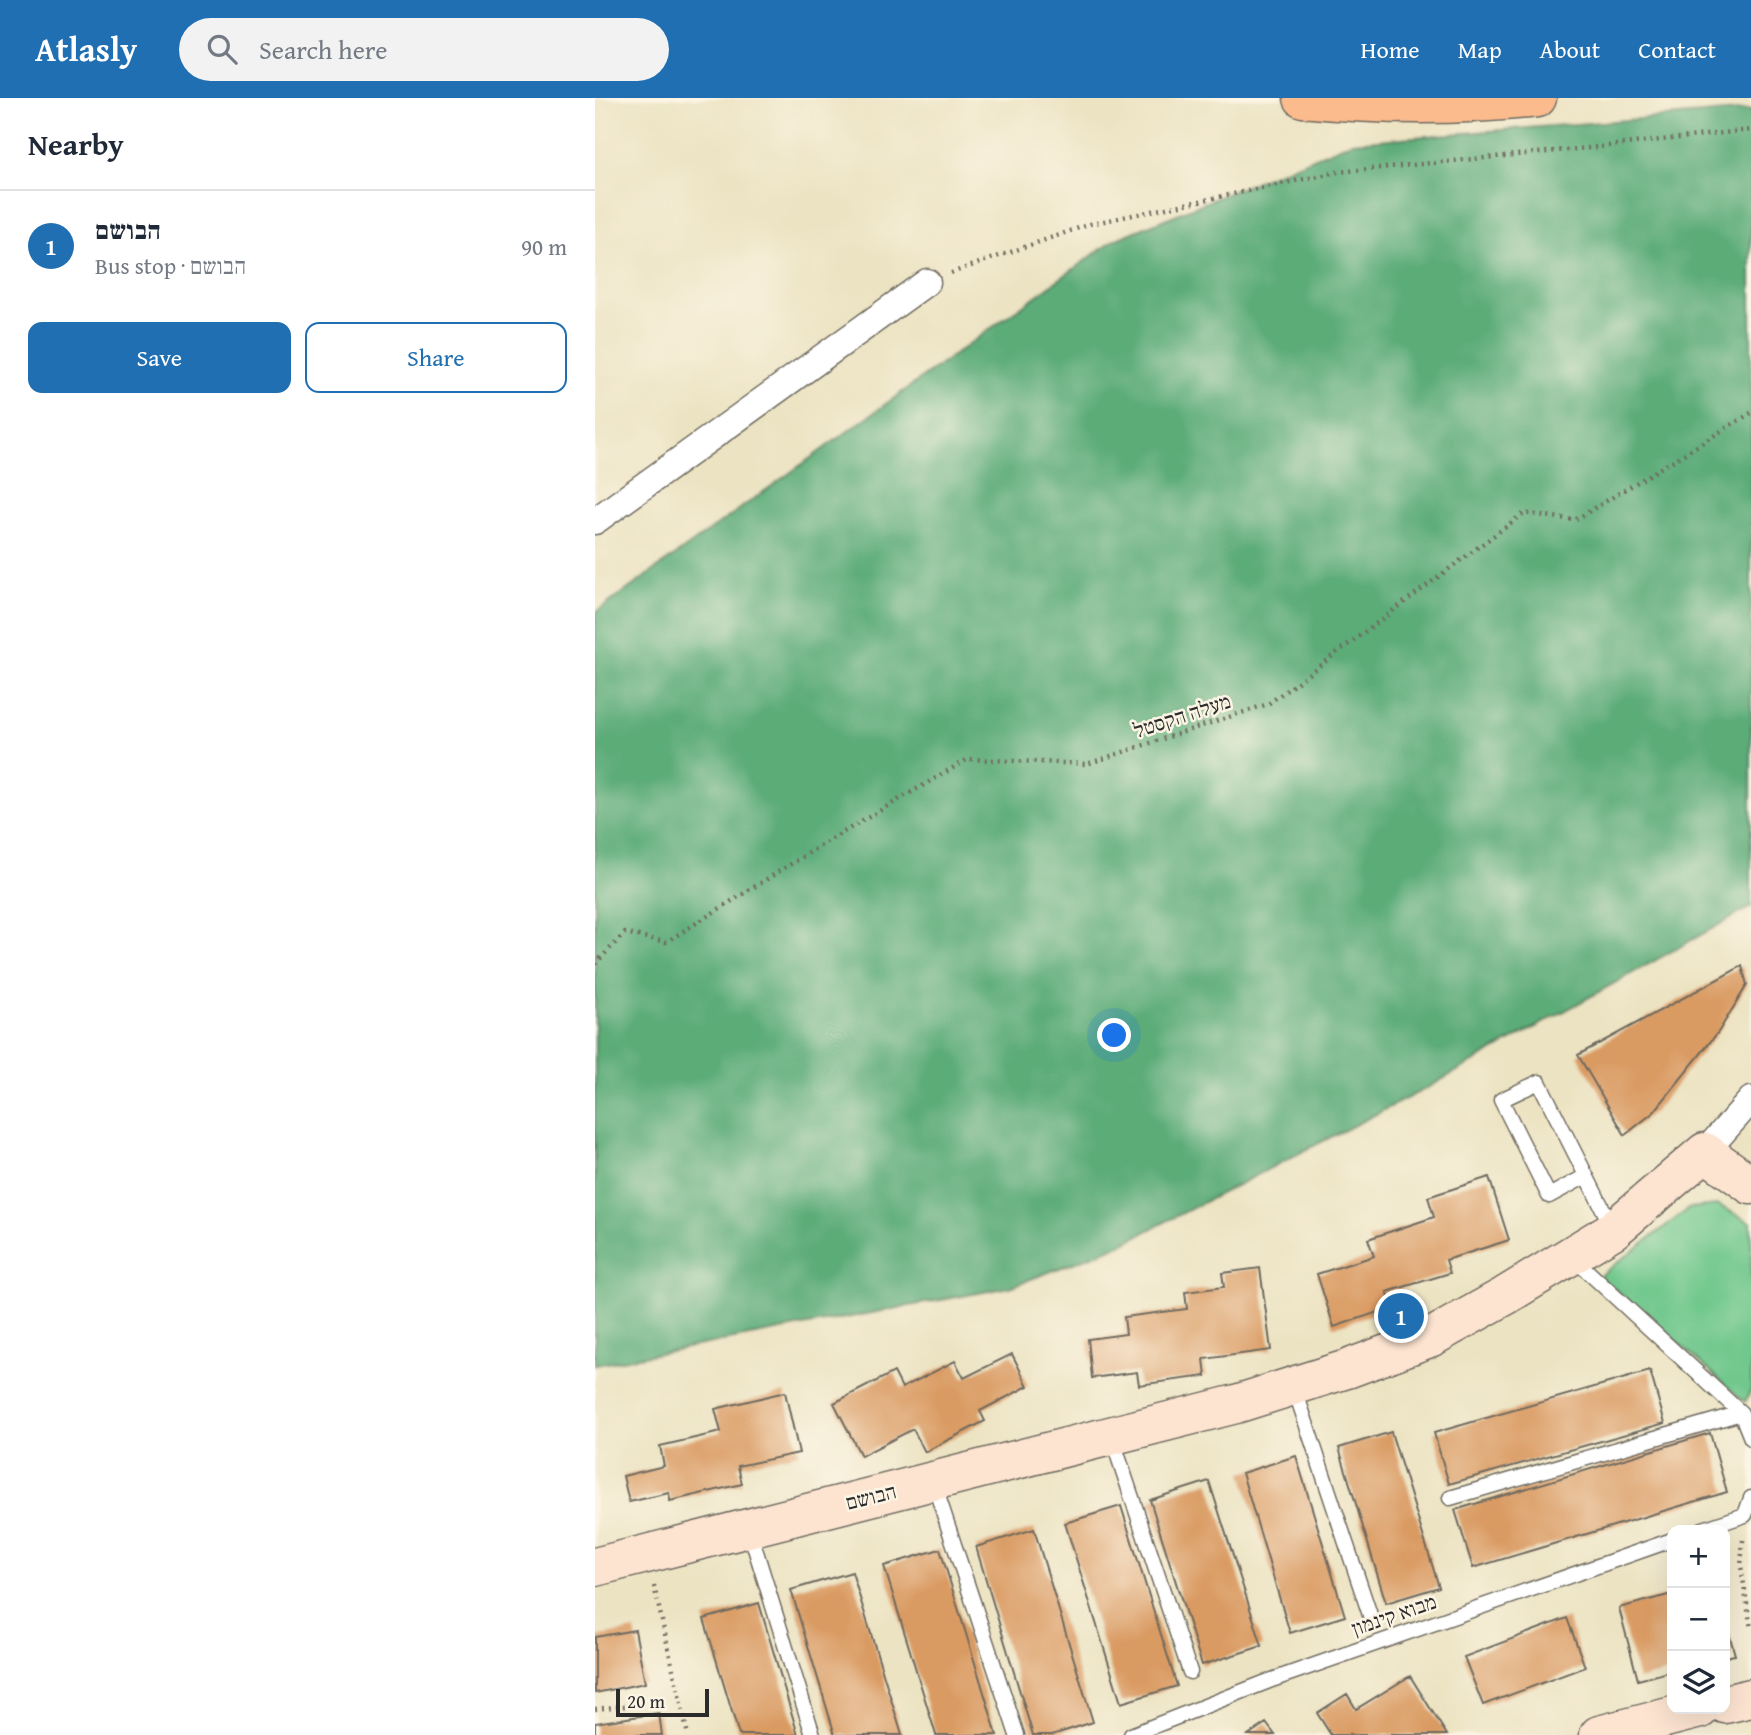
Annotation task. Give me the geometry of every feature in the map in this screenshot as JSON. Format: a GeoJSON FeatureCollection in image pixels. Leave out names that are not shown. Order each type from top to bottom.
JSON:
{"type":"FeatureCollection","features":[{"type":"Feature","properties":{"kind":"highway"},"geometry":{"type":"LineString","coordinates":[[1303,98],[1427,104],[1537,98]]}},
{"type":"Feature","properties":{"kind":"street"},"geometry":{"type":"LineString","coordinates":[[595,521],[927,282]]}},
{"type":"Feature","properties":{"kind":"street","name":"הבושם"},"geometry":{"type":"LineString","coordinates":[[595,1567],[1236,1404],[1347,1369],[1432,1337],[1613,1230],[1705,1152],[1751,1100]]}},
{"type":"Feature","properties":{"kind":"street"},"geometry":{"type":"LineString","coordinates":[[1705,1152],[1751,1185]]}},
{"type":"Feature","properties":{"kind":"street"},"geometry":{"type":"LineString","coordinates":[[1730,1703],[1751,1698]]}},
{"type":"Feature","properties":{"kind":"street"},"geometry":{"type":"LineString","coordinates":[[1599,1735],[1681,1714]]}},
{"type":"Feature","properties":{"kind":"lane"},"geometry":{"type":"LineString","coordinates":[[1586,1176],[1549,1196],[1501,1100],[1539,1082],[1586,1176],[1613,1230]]}},
{"type":"Feature","properties":{"kind":"lane"},"geometry":{"type":"LineString","coordinates":[[1571,1256],[1741,1413],[1751,1438]]}},
{"type":"Feature","properties":{"kind":"lane"},"geometry":{"type":"LineString","coordinates":[[1293,1386],[1371,1618]]}},
{"type":"Feature","properties":{"kind":"lane"},"geometry":{"type":"LineString","coordinates":[[1450,1498],[1741,1413]]}},
{"type":"Feature","properties":{"kind":"lane"},"geometry":{"type":"LineString","coordinates":[[1111,1436],[1190,1672]]}},
{"type":"Feature","properties":{"kind":"lane"},"geometry":{"type":"LineString","coordinates":[[933,1481],[1017,1735]]}},
{"type":"Feature","properties":{"kind":"lane"},"geometry":{"type":"LineString","coordinates":[[1715,1525],[1745,1515],[1751,1498]]}},
{"type":"Feature","properties":{"kind":"lane"},"geometry":{"type":"LineString","coordinates":[[749,1528],[813,1735]]}},
{"type":"Feature","properties":{"kind":"lane","name":"מבוא קינמון"},"geometry":{"type":"LineString","coordinates":[[1131,1735],[1269,1681],[1667,1542]]}},
{"type":"Feature","properties":{"kind":"path"},"geometry":{"type":"LineString","coordinates":[[927,282],[1090,224],[1338,172],[1751,130]]}},
{"type":"Feature","properties":{"kind":"path","name":"מעלה הקסטל"},"geometry":{"type":"LineString","coordinates":[[595,964],[625,933],[666,942],[823,844],[968,759],[1087,764],[1268,704],[1524,513],[1575,520],[1751,413]]}},
{"type":"Feature","properties":{"kind":"path"},"geometry":{"type":"LineString","coordinates":[[1745,1515],[1741,1566],[1751,1629]]}},
{"type":"Feature","properties":{"kind":"path"},"geometry":{"type":"LineString","coordinates":[[646,1554],[688,1735]]}},
{"type":"Feature","properties":{"kind":"path"},"geometry":{"type":"LineString","coordinates":[[595,1709],[634,1705]]}},
{"type":"Feature","properties":{"kind":"green space"},"geometry":{"type":"Polygon","coordinates":[[[1751,110],[1751,907],[1423,1090],[1120,1245],[1010,1287],[595,1365],[595,613],[1114,240],[1352,142],[1751,110]]]}},
{"type":"Feature","properties":{"kind":"green space"},"geometry":{"type":"Polygon","coordinates":[[[1718,1205],[1751,1222],[1751,1390],[1745,1402],[1599,1276],[1690,1208],[1718,1205]]]}},
{"type":"Feature","properties":{"kind":"building"},"geometry":{"type":"Polygon","coordinates":[[[1742,966],[1747,985],[1719,1031],[1654,1112],[1625,1135],[1578,1055],[1742,966]]]}},
{"type":"Feature","properties":{"kind":"building"},"geometry":{"type":"Polygon","coordinates":[[[1489,1177],[1509,1240],[1446,1260],[1450,1273],[1387,1292],[1393,1307],[1334,1327],[1317,1274],[1374,1256],[1368,1239],[1434,1217],[1428,1197],[1489,1177]]]}},
{"type":"Feature","properties":{"kind":"building"},"geometry":{"type":"Polygon","coordinates":[[[1260,1268],[1271,1350],[1204,1359],[1206,1376],[1139,1385],[1137,1372],[1092,1378],[1088,1339],[1126,1334],[1124,1317],[1187,1309],[1185,1292],[1224,1287],[1222,1273],[1260,1268]]]}},
{"type":"Feature","properties":{"kind":"building"},"geometry":{"type":"Polygon","coordinates":[[[1012,1354],[1028,1386],[980,1411],[985,1421],[925,1452],[913,1429],[861,1456],[834,1403],[894,1372],[902,1388],[955,1361],[964,1378],[1012,1354]]]}},
{"type":"Feature","properties":{"kind":"building"},"geometry":{"type":"Polygon","coordinates":[[[1650,1371],[1665,1423],[1449,1484],[1434,1433],[1650,1371]]]}},
{"type":"Feature","properties":{"kind":"building"},"geometry":{"type":"Polygon","coordinates":[[[785,1392],[799,1453],[738,1466],[742,1484],[670,1501],[669,1493],[629,1502],[623,1476],[664,1466],[660,1446],[721,1432],[715,1409],[785,1392]]]}},
{"type":"Feature","properties":{"kind":"building"},"geometry":{"type":"Polygon","coordinates":[[[1391,1432],[1439,1587],[1386,1603],[1339,1448],[1391,1432]]]}},
{"type":"Feature","properties":{"kind":"building"},"geometry":{"type":"Polygon","coordinates":[[[1710,1433],[1727,1492],[1473,1568],[1455,1510],[1710,1433]]]}},
{"type":"Feature","properties":{"kind":"building"},"geometry":{"type":"Polygon","coordinates":[[[1296,1456],[1345,1616],[1290,1633],[1242,1473],[1296,1456]]]}},
{"type":"Feature","properties":{"kind":"building"},"geometry":{"type":"Polygon","coordinates":[[[1209,1481],[1262,1646],[1202,1665],[1150,1500],[1209,1481]]]}},
{"type":"Feature","properties":{"kind":"building"},"geometry":{"type":"Polygon","coordinates":[[[1121,1506],[1177,1686],[1121,1703],[1065,1523],[1121,1506]]]}},
{"type":"Feature","properties":{"kind":"building"},"geometry":{"type":"Polygon","coordinates":[[[1034,1529],[1093,1722],[1052,1735],[1033,1735],[976,1547],[1034,1529]]]}},
{"type":"Feature","properties":{"kind":"building"},"geometry":{"type":"Polygon","coordinates":[[[940,1549],[997,1735],[936,1735],[884,1566],[940,1549]]]}},
{"type":"Feature","properties":{"kind":"building"},"geometry":{"type":"Polygon","coordinates":[[[852,1572],[902,1735],[835,1735],[791,1590],[852,1572]]]}},
{"type":"Feature","properties":{"kind":"building"},"geometry":{"type":"Polygon","coordinates":[[[1667,1595],[1667,1672],[1638,1680],[1619,1608],[1667,1595]]]}},
{"type":"Feature","properties":{"kind":"building"},"geometry":{"type":"Polygon","coordinates":[[[759,1603],[798,1735],[739,1735],[704,1619],[759,1603]]]}},
{"type":"Feature","properties":{"kind":"building"},"geometry":{"type":"Polygon","coordinates":[[[1567,1618],[1585,1667],[1483,1705],[1464,1657],[1567,1618]]]}},
{"type":"Feature","properties":{"kind":"building"},"geometry":{"type":"Polygon","coordinates":[[[635,1630],[645,1683],[595,1693],[595,1637],[635,1630]]]}},
{"type":"Feature","properties":{"kind":"building"},"geometry":{"type":"Polygon","coordinates":[[[1730,1637],[1735,1655],[1730,1656],[1730,1637]]]}},
{"type":"Feature","properties":{"kind":"building"},"geometry":{"type":"Polygon","coordinates":[[[1410,1676],[1447,1735],[1331,1735],[1317,1713],[1347,1694],[1356,1709],[1410,1676]]]}},
{"type":"Feature","properties":{"kind":"building"},"geometry":{"type":"Polygon","coordinates":[[[659,1713],[662,1735],[595,1735],[595,1723],[659,1713]]]}},
{"type":"Feature","properties":{"kind":"building"},"geometry":{"type":"Polygon","coordinates":[[[1266,1723],[1275,1735],[1248,1735],[1266,1723]]]}},
{"type":"Feature","properties":{"kind":"place","name":"הבושם"},"geometry":{"type":"Point","coordinates":[1401,1316]}}]}
